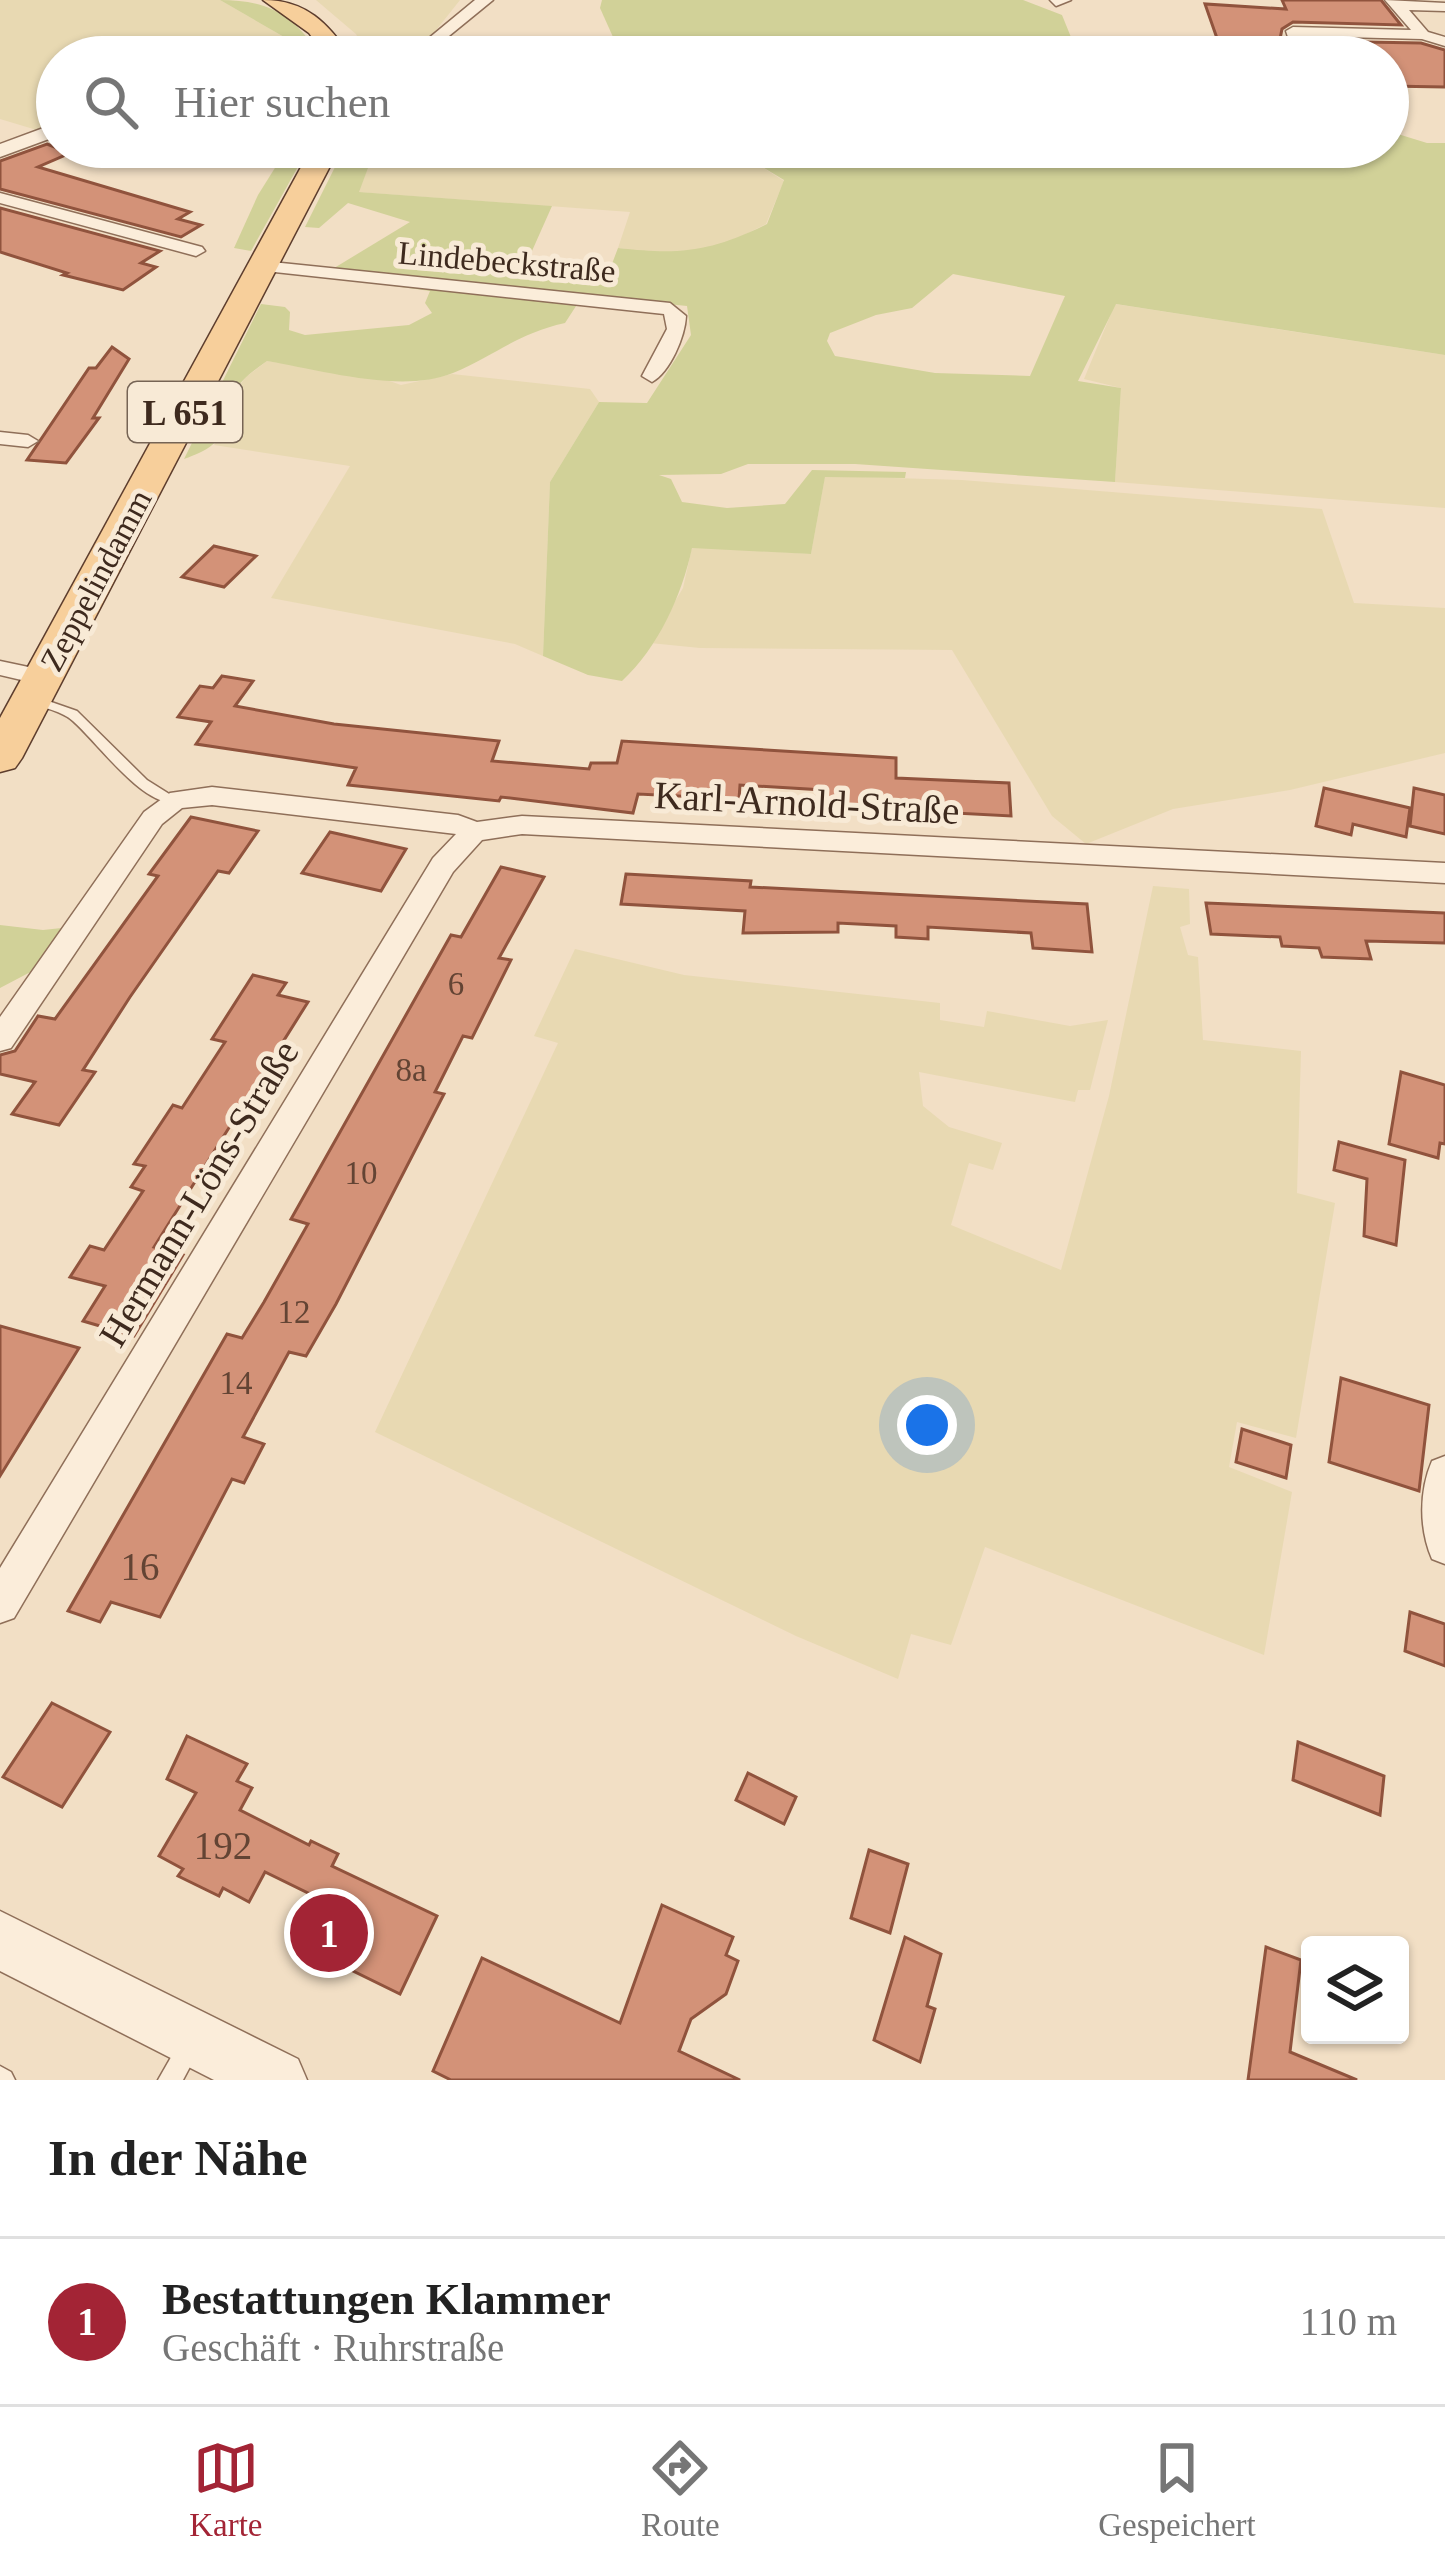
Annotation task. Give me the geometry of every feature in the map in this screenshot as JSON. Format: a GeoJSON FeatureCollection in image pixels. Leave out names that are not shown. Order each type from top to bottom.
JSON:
{"type":"FeatureCollection","features":[{"type":"Feature","properties":{"kind":"main road"},"geometry":{"type":"LineString","coordinates":[[275,0],[324,36]]}},
{"type":"Feature","properties":{"kind":"main road","name":"Zeppelindamm"},"geometry":{"type":"LineString","coordinates":[[0,758],[315,168]]}},
{"type":"Feature","properties":{"kind":"street"},"geometry":{"type":"LineString","coordinates":[[439,36],[486,0]]}},
{"type":"Feature","properties":{"kind":"street"},"geometry":{"type":"LineString","coordinates":[[1393,3],[1445,8]]}},
{"type":"Feature","properties":{"kind":"street"},"geometry":{"type":"LineString","coordinates":[[1393,3],[1423,35]]}},
{"type":"Feature","properties":{"kind":"street"},"geometry":{"type":"LineString","coordinates":[[1290,32],[1423,35],[1445,42]]}},
{"type":"Feature","properties":{"kind":"street"},"geometry":{"type":"LineString","coordinates":[[0,151],[36,137]]}},
{"type":"Feature","properties":{"kind":"street"},"geometry":{"type":"LineString","coordinates":[[0,198],[196,251]]}},
{"type":"Feature","properties":{"kind":"street","name":"Lindebeckstraße"},"geometry":{"type":"LineString","coordinates":[[262,266],[670,309],[677,316],[676,329],[652,376]]}},
{"type":"Feature","properties":{"kind":"street"},"geometry":{"type":"LineString","coordinates":[[0,438],[28,441]]}},
{"type":"Feature","properties":{"kind":"street"},"geometry":{"type":"LineString","coordinates":[[0,668],[37,688]]}},
{"type":"Feature","properties":{"kind":"street","name":"Karl-Arnold-Straße"},"geometry":{"type":"LineString","coordinates":[[169,800],[212,796],[458,824],[475,832],[523,825],[1445,873]]}},
{"type":"Feature","properties":{"kind":"street"},"geometry":{"type":"LineString","coordinates":[[0,1040],[169,800]]}},
{"type":"Feature","properties":{"kind":"street","name":"Hermann-Löns-Straße"},"geometry":{"type":"LineString","coordinates":[[0,1604],[443,865],[475,832]]}},
{"type":"Feature","properties":{"kind":"street"},"geometry":{"type":"LineString","coordinates":[[1445,1472],[1440,1523],[1445,1546]]}},
{"type":"Feature","properties":{"kind":"street"},"geometry":{"type":"LineString","coordinates":[[0,1940],[182,2059],[277,2080]]}},
{"type":"Feature","properties":{"kind":"lane"},"geometry":{"type":"LineString","coordinates":[[37,688],[73,714],[142,783],[169,800]]}},
{"type":"Feature","properties":{"kind":"shaded area"},"geometry":{"type":"Polygon","coordinates":[[[0,0],[220,0],[282,36],[36,36],[36,130],[0,119],[0,0]]]}},
{"type":"Feature","properties":{"kind":"shaded area"},"geometry":{"type":"Polygon","coordinates":[[[316,0],[460,0],[429,36],[356,34],[316,0]]]}},
{"type":"Feature","properties":{"kind":"shaded area"},"geometry":{"type":"Polygon","coordinates":[[[368,168],[764,168],[784,181],[766,224],[724,245],[674,255],[618,248],[630,212],[358,192],[368,168]]]}},
{"type":"Feature","properties":{"kind":"shaded area"},"geometry":{"type":"Polygon","coordinates":[[[1115,304],[1445,355],[1445,508],[1115,482],[1121,388],[1084,379],[1115,304]]]}},
{"type":"Feature","properties":{"kind":"shaded area"},"geometry":{"type":"Polygon","coordinates":[[[267,361],[378,377],[401,385],[452,374],[590,389],[599,402],[550,482],[543,656],[515,644],[271,598],[350,466],[214,445],[225,431],[230,398],[267,361]]]}},
{"type":"Feature","properties":{"kind":"shaded area"},"geometry":{"type":"Polygon","coordinates":[[[825,476],[962,480],[1322,509],[1354,603],[1445,608],[1445,753],[1290,790],[1173,809],[1086,844],[1052,816],[952,650],[700,648],[650,643],[683,588],[692,547],[811,554],[825,476]]]}},
{"type":"Feature","properties":{"kind":"shaded area"},"geometry":{"type":"Polygon","coordinates":[[[1153,886],[1189,889],[1190,924],[1180,927],[1188,955],[1198,957],[1203,1040],[1301,1051],[1297,1193],[1335,1203],[1296,1438],[1237,1422],[1229,1467],[1292,1492],[1264,1655],[985,1547],[951,1645],[911,1634],[898,1679],[796,1636],[375,1432],[558,1043],[534,1036],[575,949],[684,975],[940,1003],[940,1020],[984,1027],[987,1011],[1070,1026],[1108,1020],[1090,1090],[1078,1090],[1075,1102],[919,1072],[923,1106],[949,1127],[1002,1143],[993,1170],[969,1163],[951,1225],[1061,1270],[1109,1096],[1153,886]]]}},
{"type":"Feature","properties":{"kind":"green space"},"geometry":{"type":"Polygon","coordinates":[[[220,0],[278,12],[305,36],[282,36],[220,0]]]}},
{"type":"Feature","properties":{"kind":"green space"},"geometry":{"type":"Polygon","coordinates":[[[602,0],[1023,0],[1062,15],[1070,36],[613,36],[600,8],[602,0]]]}},
{"type":"Feature","properties":{"kind":"green space"},"geometry":{"type":"Polygon","coordinates":[[[1409,137],[1445,143],[1445,355],[1116,304],[1078,381],[1121,388],[1115,482],[855,464],[748,464],[721,474],[659,475],[671,479],[682,502],[727,508],[785,504],[812,470],[906,472],[905,478],[825,477],[811,554],[692,548],[667,620],[622,681],[588,675],[543,656],[550,482],[599,402],[647,403],[691,335],[687,306],[600,297],[578,303],[565,323],[433,379],[386,381],[267,361],[235,390],[216,441],[184,459],[261,304],[285,307],[290,312],[289,330],[305,335],[409,325],[432,313],[425,303],[430,291],[321,276],[410,222],[348,203],[319,228],[305,227],[334,168],[368,168],[359,192],[552,206],[520,278],[607,277],[618,248],[694,249],[728,241],[767,224],[784,180],[764,168],[1409,168],[1409,137]],[[953,274],[912,308],[876,315],[830,333],[827,341],[835,356],[935,373],[1030,376],[1065,296],[953,274]]]}},
{"type":"Feature","properties":{"kind":"green space"},"geometry":{"type":"Polygon","coordinates":[[[275,168],[297,168],[251,251],[234,248],[275,168]]]}},
{"type":"Feature","properties":{"kind":"green space"},"geometry":{"type":"Polygon","coordinates":[[[0,925],[43,930],[71,927],[40,967],[0,988],[0,925]]]}},
{"type":"Feature","properties":{"kind":"building"},"geometry":{"type":"Polygon","coordinates":[[[1282,0],[1381,0],[1401,25],[1293,22],[1281,36],[1216,36],[1205,4],[1286,9],[1282,0]]]}},
{"type":"Feature","properties":{"kind":"building"},"geometry":{"type":"Polygon","coordinates":[[[1409,43],[1445,50],[1445,87],[1409,86],[1409,43]]]}},
{"type":"Feature","properties":{"kind":"building"},"geometry":{"type":"Polygon","coordinates":[[[36,148],[36,168],[190,212],[178,219],[201,225],[181,237],[0,189],[0,161],[36,148]]]}},
{"type":"Feature","properties":{"kind":"building"},"geometry":{"type":"Polygon","coordinates":[[[0,208],[160,251],[141,263],[156,267],[123,290],[0,252],[0,208]]]}},
{"type":"Feature","properties":{"kind":"building"},"geometry":{"type":"Polygon","coordinates":[[[112,347],[129,359],[93,418],[99,418],[66,463],[27,460],[89,368],[96,368],[112,347]]]}},
{"type":"Feature","properties":{"kind":"building"},"geometry":{"type":"Polygon","coordinates":[[[214,546],[256,556],[224,587],[182,577],[214,546]]]}},
{"type":"Feature","properties":{"kind":"building"},"geometry":{"type":"Polygon","coordinates":[[[222,676],[253,681],[235,706],[334,724],[499,741],[492,761],[589,769],[591,763],[617,763],[622,741],[896,758],[896,778],[1009,783],[1011,816],[822,806],[823,790],[740,785],[739,799],[638,794],[633,813],[348,785],[356,768],[196,744],[211,722],[178,717],[200,686],[213,688],[222,676]]]}},
{"type":"Feature","properties":{"kind":"building"},"geometry":{"type":"Polygon","coordinates":[[[1324,788],[1410,808],[1406,837],[1353,824],[1351,835],[1316,826],[1324,788]]]}},
{"type":"Feature","properties":{"kind":"building"},"geometry":{"type":"Polygon","coordinates":[[[1414,788],[1445,795],[1445,834],[1410,826],[1414,788]]]}},
{"type":"Feature","properties":{"kind":"building"},"geometry":{"type":"Polygon","coordinates":[[[191,817],[258,831],[229,873],[218,871],[130,997],[83,1070],[95,1072],[59,1125],[12,1114],[35,1082],[0,1074],[0,1055],[15,1051],[38,1016],[55,1019],[158,876],[149,874],[191,817]]]}},
{"type":"Feature","properties":{"kind":"building"},"geometry":{"type":"Polygon","coordinates":[[[330,832],[406,849],[381,891],[302,873],[330,832]]]}},
{"type":"Feature","properties":{"kind":"building"},"geometry":{"type":"Polygon","coordinates":[[[501,867],[544,877],[499,958],[511,960],[472,1038],[463,1036],[435,1092],[444,1094],[336,1304],[306,1356],[289,1352],[243,1437],[264,1444],[244,1483],[232,1479],[160,1617],[111,1602],[100,1622],[68,1611],[227,1334],[242,1338],[264,1302],[308,1224],[291,1219],[451,935],[461,937],[501,867]]]}},
{"type":"Feature","properties":{"kind":"building"},"geometry":{"type":"Polygon","coordinates":[[[626,874],[751,881],[750,887],[1087,904],[1092,952],[1033,948],[1031,933],[928,927],[928,939],[896,937],[896,926],[838,923],[838,932],[743,933],[745,911],[621,904],[626,874]]]}},
{"type":"Feature","properties":{"kind":"building"},"geometry":{"type":"Polygon","coordinates":[[[1206,903],[1445,913],[1445,943],[1366,941],[1371,959],[1322,957],[1319,948],[1282,946],[1280,937],[1211,934],[1206,903]]]}},
{"type":"Feature","properties":{"kind":"building"},"geometry":{"type":"Polygon","coordinates":[[[253,975],[286,983],[278,995],[308,1002],[154,1247],[183,1255],[134,1336],[83,1321],[105,1286],[70,1277],[90,1246],[104,1250],[143,1191],[131,1187],[145,1166],[134,1164],[173,1105],[182,1108],[225,1042],[212,1039],[253,975]]]}},
{"type":"Feature","properties":{"kind":"building"},"geometry":{"type":"Polygon","coordinates":[[[1401,1072],[1445,1085],[1445,1144],[1440,1143],[1438,1158],[1389,1144],[1401,1072]]]}},
{"type":"Feature","properties":{"kind":"building"},"geometry":{"type":"Polygon","coordinates":[[[1339,1142],[1405,1160],[1396,1245],[1364,1236],[1367,1179],[1334,1170],[1339,1142]]]}},
{"type":"Feature","properties":{"kind":"building"},"geometry":{"type":"Polygon","coordinates":[[[0,1326],[79,1348],[0,1476],[0,1326]]]}},
{"type":"Feature","properties":{"kind":"building"},"geometry":{"type":"Polygon","coordinates":[[[1341,1378],[1429,1405],[1419,1491],[1329,1462],[1341,1378]]]}},
{"type":"Feature","properties":{"kind":"building"},"geometry":{"type":"Polygon","coordinates":[[[1242,1429],[1291,1445],[1286,1478],[1236,1462],[1242,1429]]]}},
{"type":"Feature","properties":{"kind":"building"},"geometry":{"type":"Polygon","coordinates":[[[1410,1612],[1445,1624],[1445,1666],[1405,1651],[1410,1612]]]}},
{"type":"Feature","properties":{"kind":"building"},"geometry":{"type":"Polygon","coordinates":[[[52,1703],[110,1732],[62,1807],[3,1777],[52,1703]]]}},
{"type":"Feature","properties":{"kind":"building"},"geometry":{"type":"Polygon","coordinates":[[[187,1736],[247,1764],[237,1781],[252,1788],[240,1810],[309,1845],[311,1841],[338,1854],[332,1866],[437,1916],[400,1994],[294,1942],[316,1897],[265,1872],[249,1902],[223,1888],[219,1896],[178,1876],[183,1869],[159,1856],[196,1793],[167,1779],[187,1736]]]}},
{"type":"Feature","properties":{"kind":"building"},"geometry":{"type":"Polygon","coordinates":[[[1298,1742],[1384,1776],[1380,1815],[1293,1780],[1298,1742]]]}},
{"type":"Feature","properties":{"kind":"building"},"geometry":{"type":"Polygon","coordinates":[[[748,1773],[796,1797],[784,1824],[736,1800],[748,1773]]]}},
{"type":"Feature","properties":{"kind":"building"},"geometry":{"type":"Polygon","coordinates":[[[869,1850],[908,1864],[890,1933],[851,1918],[869,1850]]]}},
{"type":"Feature","properties":{"kind":"building"},"geometry":{"type":"Polygon","coordinates":[[[662,1905],[733,1937],[726,1955],[738,1961],[726,1994],[691,2019],[679,2051],[740,2080],[451,2080],[433,2071],[482,1958],[620,2023],[662,1905]]]}},
{"type":"Feature","properties":{"kind":"building"},"geometry":{"type":"Polygon","coordinates":[[[905,1937],[941,1954],[927,2006],[935,2009],[920,2062],[874,2040],[905,1937]]]}},
{"type":"Feature","properties":{"kind":"building"},"geometry":{"type":"Polygon","coordinates":[[[1266,1947],[1301,1960],[1290,2052],[1357,2080],[1248,2080],[1266,1947]]]}},
{"type":"Feature","properties":{"kind":"place","name":"Bestattungen Klammer"},"geometry":{"type":"Point","coordinates":[329,1933]}}]}
